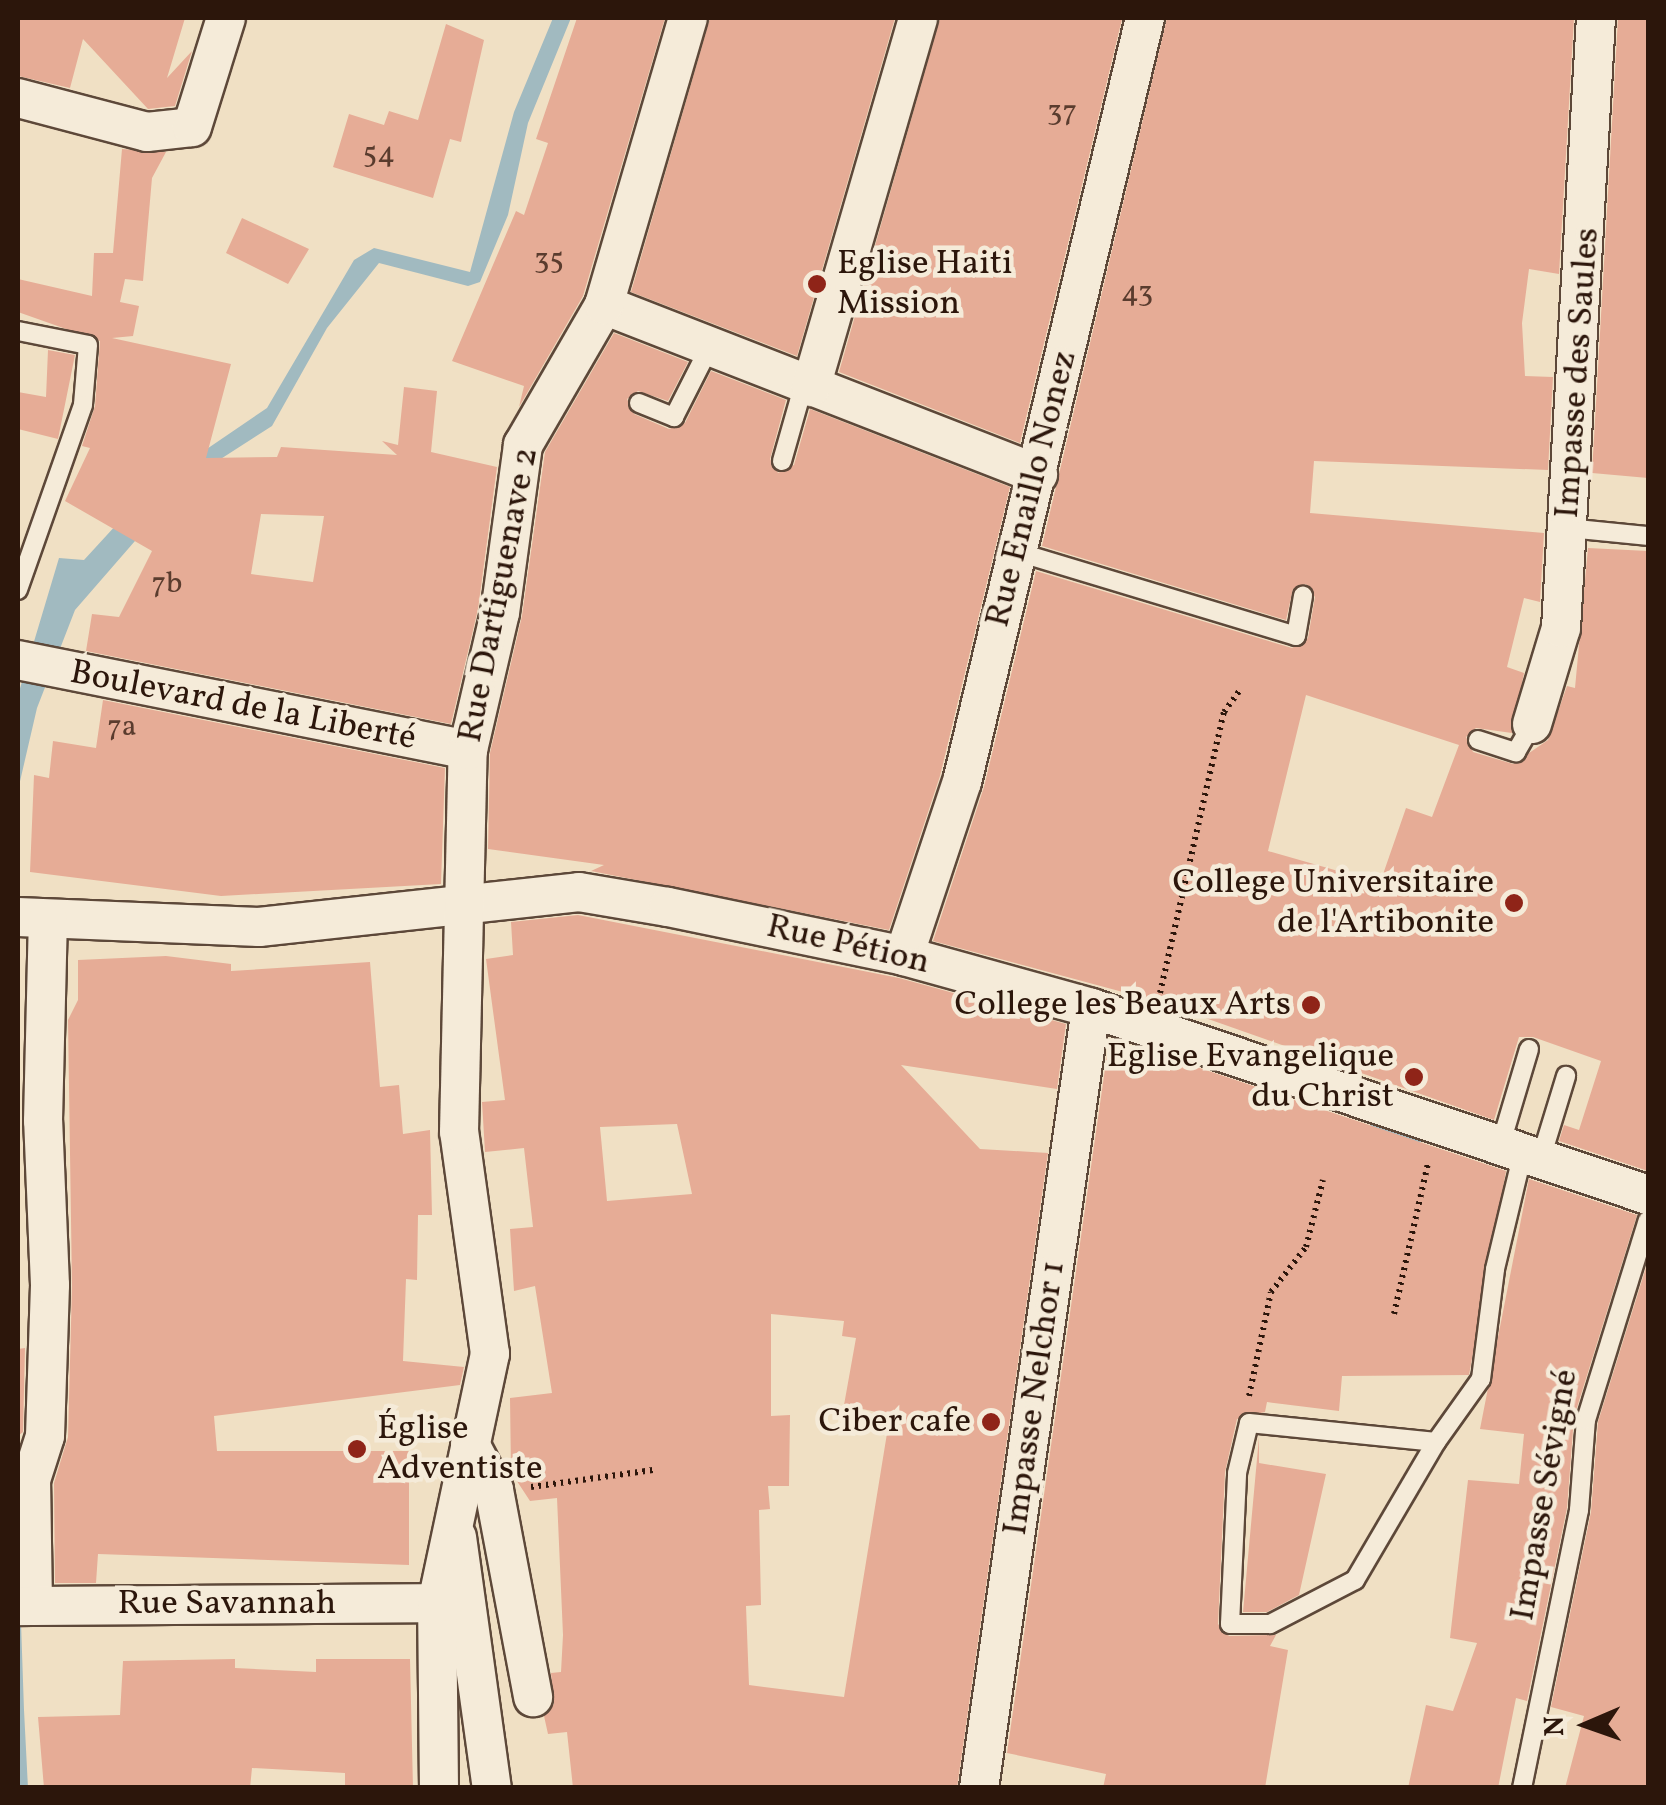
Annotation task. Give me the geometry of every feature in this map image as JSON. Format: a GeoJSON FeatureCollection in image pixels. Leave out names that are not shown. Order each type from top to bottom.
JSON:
{"type":"FeatureCollection","features":[{"type":"Feature","properties":{"kind":"street"},"geometry":{"type":"LineString","coordinates":[[18,98],[148,132],[192,127],[226,18]]}},
{"type":"Feature","properties":{"kind":"street","name":"Rue Dartiguenave 2"},"geometry":{"type":"LineString","coordinates":[[440,1788],[438,1603],[490,1354],[459,1132],[458,904],[468,750],[500,612],[523,445],[604,305],[688,18]]}},
{"type":"Feature","properties":{"kind":"street"},"geometry":{"type":"LineString","coordinates":[[807,385],[918,18]]}},
{"type":"Feature","properties":{"kind":"street","name":"Rue Enaillo Nonez"},"geometry":{"type":"LineString","coordinates":[[904,956],[962,782],[1021,553],[1146,18]]}},
{"type":"Feature","properties":{"kind":"street","name":"Impasse des Saules"},"geometry":{"type":"LineString","coordinates":[[1532,724],[1561,628],[1596,18]]}},
{"type":"Feature","properties":{"kind":"street"},"geometry":{"type":"LineString","coordinates":[[604,305],[1038,474]]}},
{"type":"Feature","properties":{"kind":"street","name":"Boulevard de la Liberté"},"geometry":{"type":"LineString","coordinates":[[33,664],[468,750]]}},
{"type":"Feature","properties":{"kind":"street","name":"Rue Pétion"},"geometry":{"type":"LineString","coordinates":[[28,918],[259,928],[398,918],[458,904],[578,892],[904,956],[1091,1008],[1520,1158],[1648,1195]]}},
{"type":"Feature","properties":{"kind":"street"},"geometry":{"type":"LineString","coordinates":[[25,1606],[31,1480],[45,1436],[50,1286],[28,918]]}},
{"type":"Feature","properties":{"kind":"street","name":"Impasse Nelchor 1"},"geometry":{"type":"LineString","coordinates":[[979,1788],[1091,1008]]}},
{"type":"Feature","properties":{"kind":"street"},"geometry":{"type":"LineString","coordinates":[[470,1444],[494,1490],[533,1697]]}},
{"type":"Feature","properties":{"kind":"street"},"geometry":{"type":"LineString","coordinates":[[454,1520],[492,1788]]}},
{"type":"Feature","properties":{"kind":"street","name":"Rue Savannah"},"geometry":{"type":"LineString","coordinates":[[25,1606],[438,1603]]}},
{"type":"Feature","properties":{"kind":"lane"},"geometry":{"type":"LineString","coordinates":[[18,331],[88,345],[83,405],[18,590]]}},
{"type":"Feature","properties":{"kind":"lane"},"geometry":{"type":"LineString","coordinates":[[639,403],[674,417],[710,346]]}},
{"type":"Feature","properties":{"kind":"lane"},"geometry":{"type":"LineString","coordinates":[[782,460],[807,385]]}},
{"type":"Feature","properties":{"kind":"lane"},"geometry":{"type":"LineString","coordinates":[[1568,528],[1648,536]]}},
{"type":"Feature","properties":{"kind":"lane"},"geometry":{"type":"LineString","coordinates":[[1021,553],[1296,636],[1303,596]]}},
{"type":"Feature","properties":{"kind":"lane"},"geometry":{"type":"LineString","coordinates":[[1478,740],[1516,752],[1532,724]]}},
{"type":"Feature","properties":{"kind":"lane"},"geometry":{"type":"LineString","coordinates":[[1436,1442],[1249,1424],[1237,1474],[1230,1624],[1270,1624],[1355,1580],[1436,1442],[1481,1379],[1520,1158],[1529,1048]]}},
{"type":"Feature","properties":{"kind":"lane"},"geometry":{"type":"LineString","coordinates":[[1520,1158],[1566,1076]]}},
{"type":"Feature","properties":{"kind":"lane","name":"Impasse Sévigné"},"geometry":{"type":"LineString","coordinates":[[1522,1788],[1579,1510],[1586,1420],[1648,1220]]}},
{"type":"Feature","properties":{"kind":"path"},"geometry":{"type":"LineString","coordinates":[[1150,1028],[1224,712],[1239,691]]}},
{"type":"Feature","properties":{"kind":"path"},"geometry":{"type":"LineString","coordinates":[[1394,1314],[1433,1146]]}},
{"type":"Feature","properties":{"kind":"path"},"geometry":{"type":"LineString","coordinates":[[1249,1424],[1248,1382],[1263,1316],[1288,1262],[1306,1247],[1323,1180]]}},
{"type":"Feature","properties":{"kind":"path"},"geometry":{"type":"LineString","coordinates":[[494,1490],[634,1478],[653,1470]]}},
{"type":"Feature","properties":{"kind":"water"},"geometry":{"type":"Polygon","coordinates":[[[553,18],[571,18],[528,123],[508,215],[480,282],[468,286],[379,263],[327,328],[272,426],[188,480],[75,610],[37,708],[18,790],[18,695],[59,558],[84,560],[151,487],[267,408],[354,260],[374,248],[470,272],[514,112],[553,18]]]}},
{"type":"Feature","properties":{"kind":"water"},"geometry":{"type":"Polygon","coordinates":[[[18,1535],[24,1710],[28,1788],[18,1787],[18,1535]]]}},
{"type":"Feature","properties":{"kind":"building"},"geometry":{"type":"Polygon","coordinates":[[[18,18],[185,18],[167,78],[192,51],[175,106],[148,109],[83,39],[70,88],[18,76],[18,18]]]}},
{"type":"Feature","properties":{"kind":"building"},"geometry":{"type":"Polygon","coordinates":[[[577,18],[665,18],[583,296],[519,407],[524,386],[452,361],[516,211],[524,215],[548,143],[536,139],[577,18]]]}},
{"type":"Feature","properties":{"kind":"building"},"geometry":{"type":"Polygon","coordinates":[[[710,18],[895,18],[797,356],[631,292],[710,18]]]}},
{"type":"Feature","properties":{"kind":"building"},"geometry":{"type":"Polygon","coordinates":[[[940,18],[1122,19],[1020,443],[839,372],[940,18]]]}},
{"type":"Feature","properties":{"kind":"building"},"geometry":{"type":"Polygon","coordinates":[[[1167,18],[1574,18],[1559,274],[1529,269],[1522,323],[1525,376],[1553,377],[1548,470],[1314,461],[1310,513],[1544,533],[1540,602],[1524,598],[1507,667],[1524,673],[1512,733],[1476,728],[1466,737],[1473,752],[1513,764],[1548,740],[1567,686],[1575,688],[1588,548],[1648,551],[1648,1171],[1559,1141],[1564,1125],[1579,1130],[1601,1061],[1533,1037],[1519,1037],[1494,1120],[1160,1002],[933,941],[984,787],[1036,571],[1292,648],[1308,638],[1315,597],[1306,584],[1293,589],[1286,620],[1042,546],[1167,18]],[[1306,695],[1268,851],[1380,883],[1406,808],[1432,817],[1459,745],[1306,695]]]}},
{"type":"Feature","properties":{"kind":"building"},"geometry":{"type":"Polygon","coordinates":[[[1618,18],[1648,18],[1648,478],[1592,473],[1618,18]]]}},
{"type":"Feature","properties":{"kind":"building"},"geometry":{"type":"Polygon","coordinates":[[[446,24],[484,40],[461,142],[450,139],[433,198],[333,167],[349,114],[384,125],[389,111],[418,120],[446,24]]]}},
{"type":"Feature","properties":{"kind":"building"},"geometry":{"type":"Polygon","coordinates":[[[122,149],[166,152],[152,178],[143,281],[125,279],[120,302],[139,306],[133,336],[112,338],[231,364],[206,458],[277,457],[281,447],[397,455],[382,441],[398,445],[404,387],[437,391],[431,452],[497,467],[478,609],[451,724],[86,651],[92,614],[119,617],[152,551],[65,501],[90,448],[82,446],[95,406],[100,341],[18,312],[18,279],[92,296],[94,253],[113,253],[122,149]],[[261,514],[251,574],[313,582],[324,516],[261,514]]]}},
{"type":"Feature","properties":{"kind":"building"},"geometry":{"type":"Polygon","coordinates":[[[242,218],[309,249],[288,284],[226,253],[242,218]]]}},
{"type":"Feature","properties":{"kind":"building"},"geometry":{"type":"Polygon","coordinates":[[[614,333],[688,362],[668,401],[638,391],[627,399],[634,414],[669,429],[685,423],[711,371],[786,400],[770,459],[778,473],[794,465],[810,409],[1010,487],[940,776],[889,930],[591,871],[604,865],[488,849],[490,753],[522,616],[545,452],[614,333]]]}},
{"type":"Feature","properties":{"kind":"building"},"geometry":{"type":"Polygon","coordinates":[[[48,350],[75,355],[58,439],[18,429],[18,392],[46,397],[48,350]]]}},
{"type":"Feature","properties":{"kind":"building"},"geometry":{"type":"Polygon","coordinates":[[[103,700],[445,768],[441,884],[221,896],[30,872],[34,775],[49,778],[53,741],[96,748],[103,700]]]}},
{"type":"Feature","properties":{"kind":"building"},"geometry":{"type":"Polygon","coordinates":[[[578,915],[899,978],[1066,1024],[1057,1089],[901,1065],[980,1149],[1048,1153],[957,1788],[573,1788],[567,1732],[548,1734],[544,1716],[554,1704],[551,1673],[561,1672],[557,1498],[530,1501],[511,1472],[510,1398],[552,1393],[535,1286],[514,1291],[510,1229],[533,1227],[524,1148],[485,1152],[482,1102],[505,1100],[486,959],[513,955],[511,922],[578,915]],[[677,1124],[600,1127],[607,1201],[692,1194],[677,1124]],[[771,1314],[771,1416],[790,1415],[789,1486],[768,1486],[770,1509],[759,1510],[761,1605],[746,1606],[749,1685],[844,1697],[890,1415],[844,1405],[856,1338],[842,1336],[844,1321],[771,1314]]]}},
{"type":"Feature","properties":{"kind":"building"},"geometry":{"type":"Polygon","coordinates":[[[166,956],[231,964],[231,971],[370,962],[380,1087],[399,1085],[403,1134],[430,1130],[432,1215],[418,1215],[417,1280],[406,1279],[403,1361],[464,1367],[460,1385],[214,1416],[217,1451],[409,1451],[409,1565],[98,1554],[96,1583],[55,1583],[54,1483],[68,1437],[72,1286],[68,1020],[78,1000],[78,960],[166,956]]]}},
{"type":"Feature","properties":{"kind":"building"},"geometry":{"type":"Polygon","coordinates":[[[1149,1051],[1506,1171],[1469,1375],[1342,1376],[1339,1411],[1267,1402],[1265,1412],[1237,1419],[1225,1472],[1218,1624],[1229,1636],[1276,1635],[1270,1646],[1288,1650],[1265,1788],[1103,1788],[1106,1774],[1007,1753],[1107,1055],[1147,1063],[1149,1051]]]}},
{"type":"Feature","properties":{"kind":"building"},"geometry":{"type":"Polygon","coordinates":[[[1529,1179],[1637,1215],[1574,1417],[1567,1508],[1527,1701],[1516,1698],[1498,1788],[1408,1788],[1426,1705],[1453,1711],[1477,1643],[1450,1638],[1468,1480],[1519,1484],[1524,1434],[1480,1429],[1529,1179]]]}},
{"type":"Feature","properties":{"kind":"building"},"geometry":{"type":"Polygon","coordinates":[[[1648,1261],[1648,1788],[1565,1788],[1584,1716],[1551,1707],[1591,1512],[1598,1422],[1648,1261]]]}},
{"type":"Feature","properties":{"kind":"building"},"geometry":{"type":"Polygon","coordinates":[[[25,1348],[23,1432],[18,1436],[18,1349],[25,1348]]]}},
{"type":"Feature","properties":{"kind":"building"},"geometry":{"type":"Polygon","coordinates":[[[1259,1437],[1259,1463],[1326,1474],[1299,1595],[1267,1612],[1243,1612],[1259,1437]]]}},
{"type":"Feature","properties":{"kind":"building"},"geometry":{"type":"Polygon","coordinates":[[[235,1659],[235,1668],[316,1672],[316,1659],[410,1659],[413,1788],[345,1788],[345,1773],[252,1768],[250,1788],[44,1788],[38,1717],[120,1715],[123,1661],[235,1659]]]}},
{"type":"Feature","properties":{"kind":"waterway"},"geometry":{"type":"LineString","coordinates":[[1376,1123],[1418,1137]]}},
{"type":"Feature","properties":{"kind":"place","name":"Eglise Haiti Mission"},"geometry":{"type":"Point","coordinates":[817,284]}},
{"type":"Feature","properties":{"kind":"place","name":"College Universitaire de l'Artibonite"},"geometry":{"type":"Point","coordinates":[1514,903]}},
{"type":"Feature","properties":{"kind":"place","name":"College les Beaux Arts"},"geometry":{"type":"Point","coordinates":[1311,1005]}},
{"type":"Feature","properties":{"kind":"place","name":"Eglise Evangelique du Christ"},"geometry":{"type":"Point","coordinates":[1414,1077]}},
{"type":"Feature","properties":{"kind":"place","name":"Ciber cafe"},"geometry":{"type":"Point","coordinates":[991,1422]}},
{"type":"Feature","properties":{"kind":"place","name":"Église Adventiste"},"geometry":{"type":"Point","coordinates":[357,1449]}}]}
